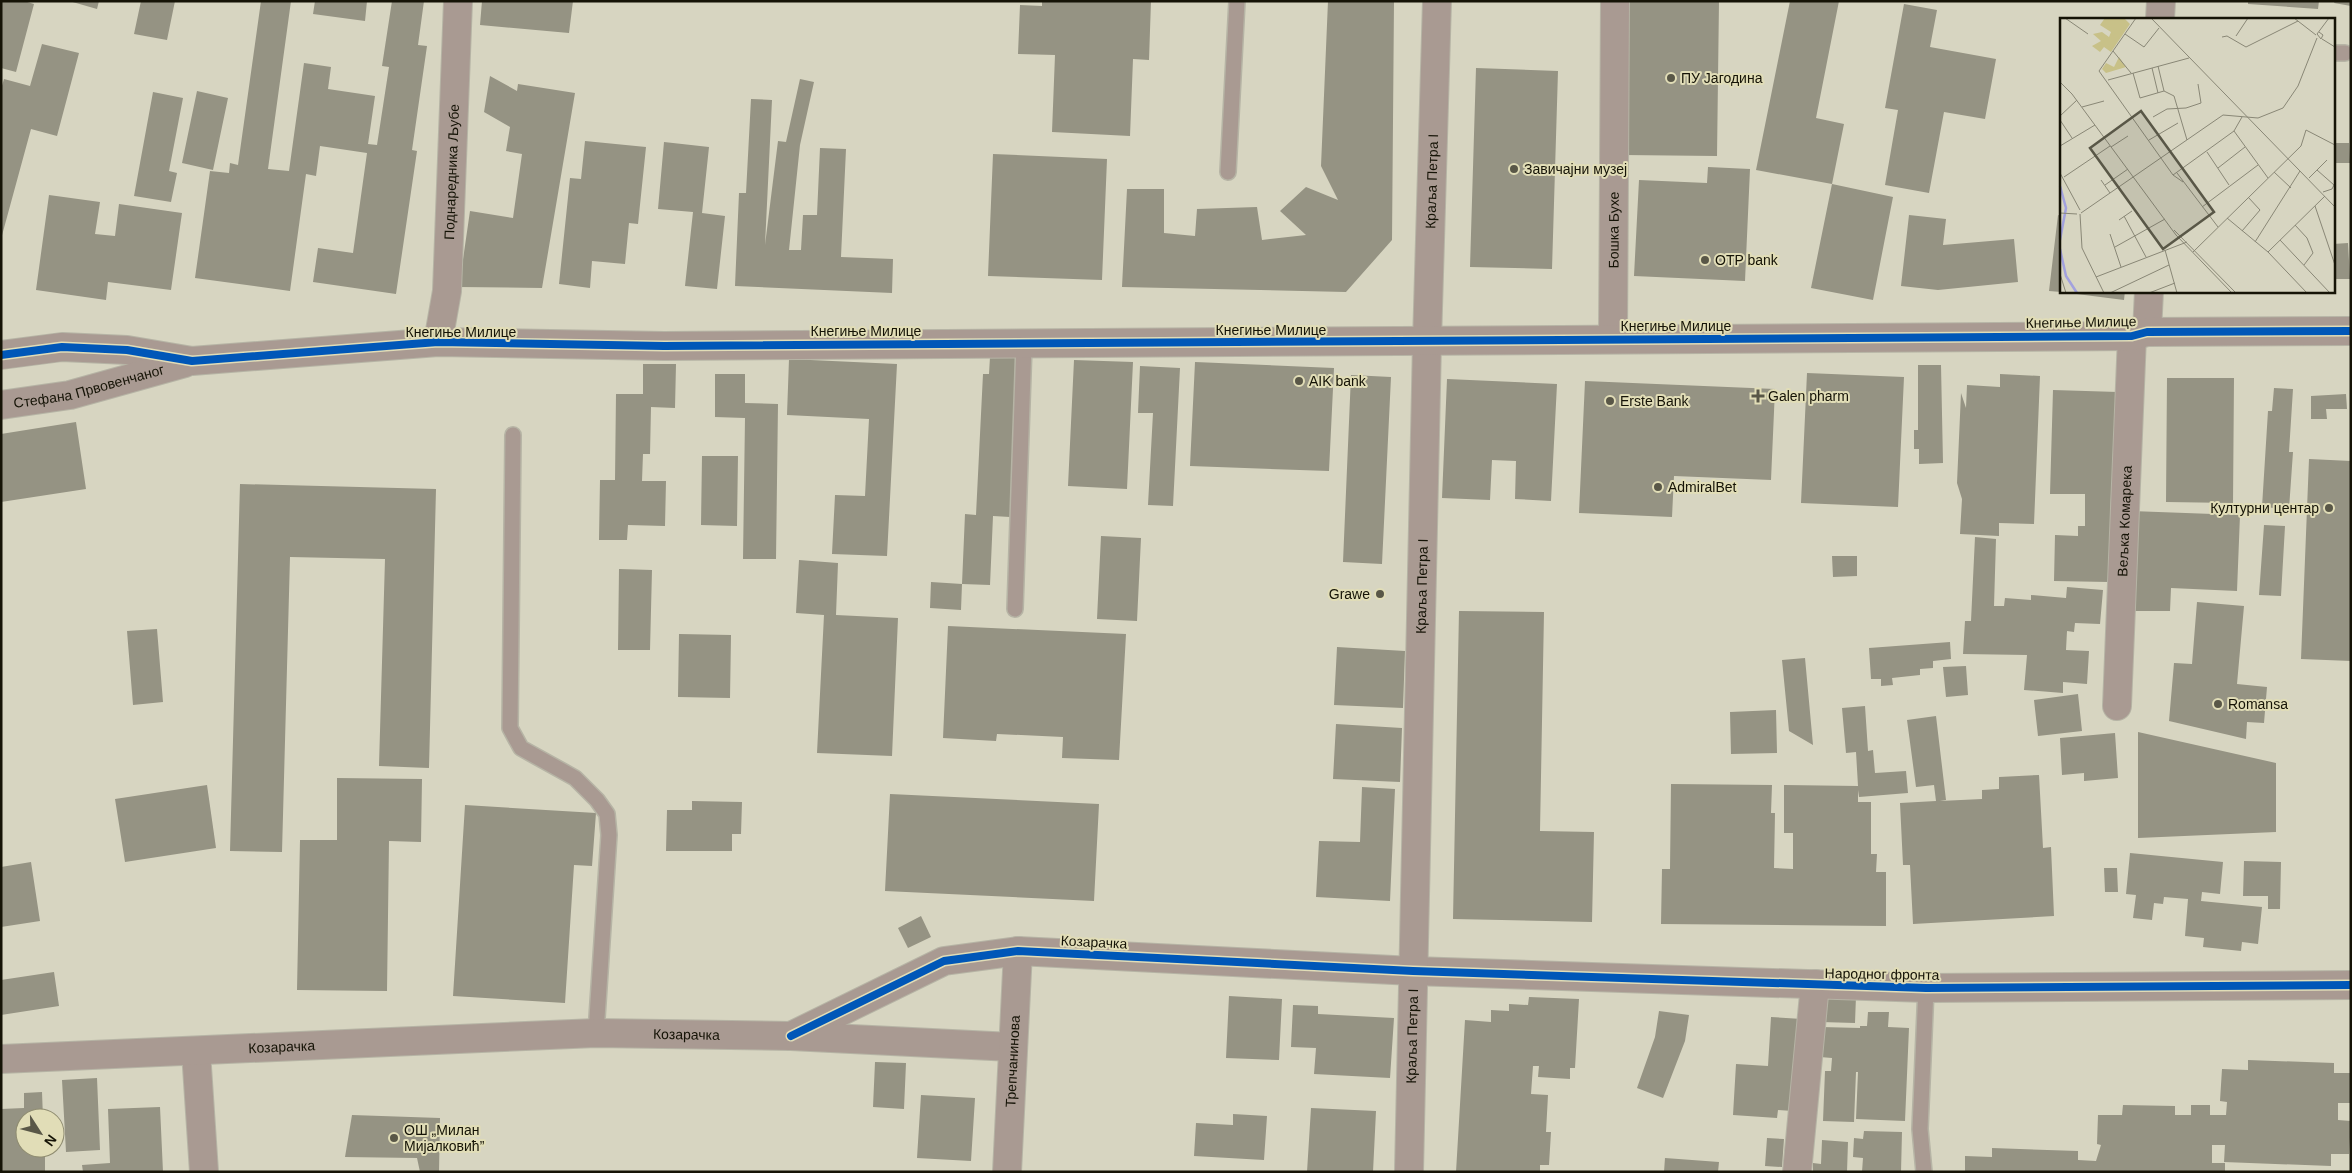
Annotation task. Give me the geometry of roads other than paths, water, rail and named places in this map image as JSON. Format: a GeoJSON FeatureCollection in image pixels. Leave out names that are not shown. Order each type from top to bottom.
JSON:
{"type":"FeatureCollection","features":[{"type":"Feature","properties":{"kind":"street","name":"Поднаредника Љубе"},"geometry":{"type":"LineString","coordinates":[[438,342],[447,291],[458,1]]}},
{"type":"Feature","properties":{"kind":"street","name":"Краља Петра I"},"geometry":{"type":"LineString","coordinates":[[1409,1172],[1427,342],[1438,1]]}},
{"type":"Feature","properties":{"kind":"street","name":"Бошка Бухе"},"geometry":{"type":"LineString","coordinates":[[1613,339],[1615,1]]}},
{"type":"Feature","properties":{"kind":"street"},"geometry":{"type":"LineString","coordinates":[[2160,18],[2161,1]]}},
{"type":"Feature","properties":{"kind":"street","name":"Вељка Комарека"},"geometry":{"type":"LineString","coordinates":[[2117,706],[2140,334],[2149,292]]}},
{"type":"Feature","properties":{"kind":"street","name":"Кнегиње Милице"},"geometry":{"type":"LineString","coordinates":[[192,361],[438,342],[654,346],[1427,342],[2351,331]]}},
{"type":"Feature","properties":{"kind":"street","name":"Стефана Првовенчаног"},"geometry":{"type":"LineString","coordinates":[[1,355],[62,347],[128,350],[192,361]]}},
{"type":"Feature","properties":{"kind":"street","name":"Стефана Првовенчаног"},"geometry":{"type":"LineString","coordinates":[[1,405],[70,396],[192,361]]}},
{"type":"Feature","properties":{"kind":"street","name":"Козарачка"},"geometry":{"type":"LineString","coordinates":[[1,1059],[196,1052],[596,1033],[791,1036],[944,961],[1018,951],[1413,971]]}},
{"type":"Feature","properties":{"kind":"street","name":"Трепчанинова"},"geometry":{"type":"LineString","coordinates":[[1007,1172],[1018,951]]}},
{"type":"Feature","properties":{"kind":"street","name":"Народног фронта"},"geometry":{"type":"LineString","coordinates":[[1413,971],[1926,988],[2351,984]]}},
{"type":"Feature","properties":{"kind":"street"},"geometry":{"type":"LineString","coordinates":[[1797,1172],[1815,984]]}},
{"type":"Feature","properties":{"kind":"street"},"geometry":{"type":"LineString","coordinates":[[791,1036],[1012,1046]]}},
{"type":"Feature","properties":{"kind":"street"},"geometry":{"type":"LineString","coordinates":[[196,1052],[204,1172]]}},
{"type":"Feature","properties":{"kind":"lane"},"geometry":{"type":"LineString","coordinates":[[1228,172],[1237,1]]}},
{"type":"Feature","properties":{"kind":"lane"},"geometry":{"type":"LineString","coordinates":[[1014,609],[1024,344]]}},
{"type":"Feature","properties":{"kind":"lane"},"geometry":{"type":"LineString","coordinates":[[513,434],[510,728],[521,748],[576,778],[607,814],[609,835],[596,1033]]}},
{"type":"Feature","properties":{"kind":"lane"},"geometry":{"type":"LineString","coordinates":[[1924,1172],[1920,1129],[1926,988]]}},
{"type":"Feature","properties":{"kind":"place","name":"ПУ Јагодина"},"geometry":{"type":"Point","coordinates":[1671,78]}},
{"type":"Feature","properties":{"kind":"place","name":"Завичајни музеј"},"geometry":{"type":"Point","coordinates":[1514,169]}},
{"type":"Feature","properties":{"kind":"place","name":"OTP bank"},"geometry":{"type":"Point","coordinates":[1705,260]}},
{"type":"Feature","properties":{"kind":"place","name":"AIK bank"},"geometry":{"type":"Point","coordinates":[1299,381]}},
{"type":"Feature","properties":{"kind":"place","name":"Galen pharm"},"geometry":{"type":"Point","coordinates":[1758,396]}},
{"type":"Feature","properties":{"kind":"place","name":"Erste Bank"},"geometry":{"type":"Point","coordinates":[1610,401]}},
{"type":"Feature","properties":{"kind":"place","name":"AdmiralBet"},"geometry":{"type":"Point","coordinates":[1658,487]}},
{"type":"Feature","properties":{"kind":"place","name":"Културни центар"},"geometry":{"type":"Point","coordinates":[2329,508]}},
{"type":"Feature","properties":{"kind":"place","name":"Grawe"},"geometry":{"type":"Point","coordinates":[1380,594]}},
{"type":"Feature","properties":{"kind":"place","name":"Romansa"},"geometry":{"type":"Point","coordinates":[2218,704]}},
{"type":"Feature","properties":{"kind":"place","name":"ОШ „Милан Мијалковић”"},"geometry":{"type":"Point","coordinates":[394,1138]}}]}
